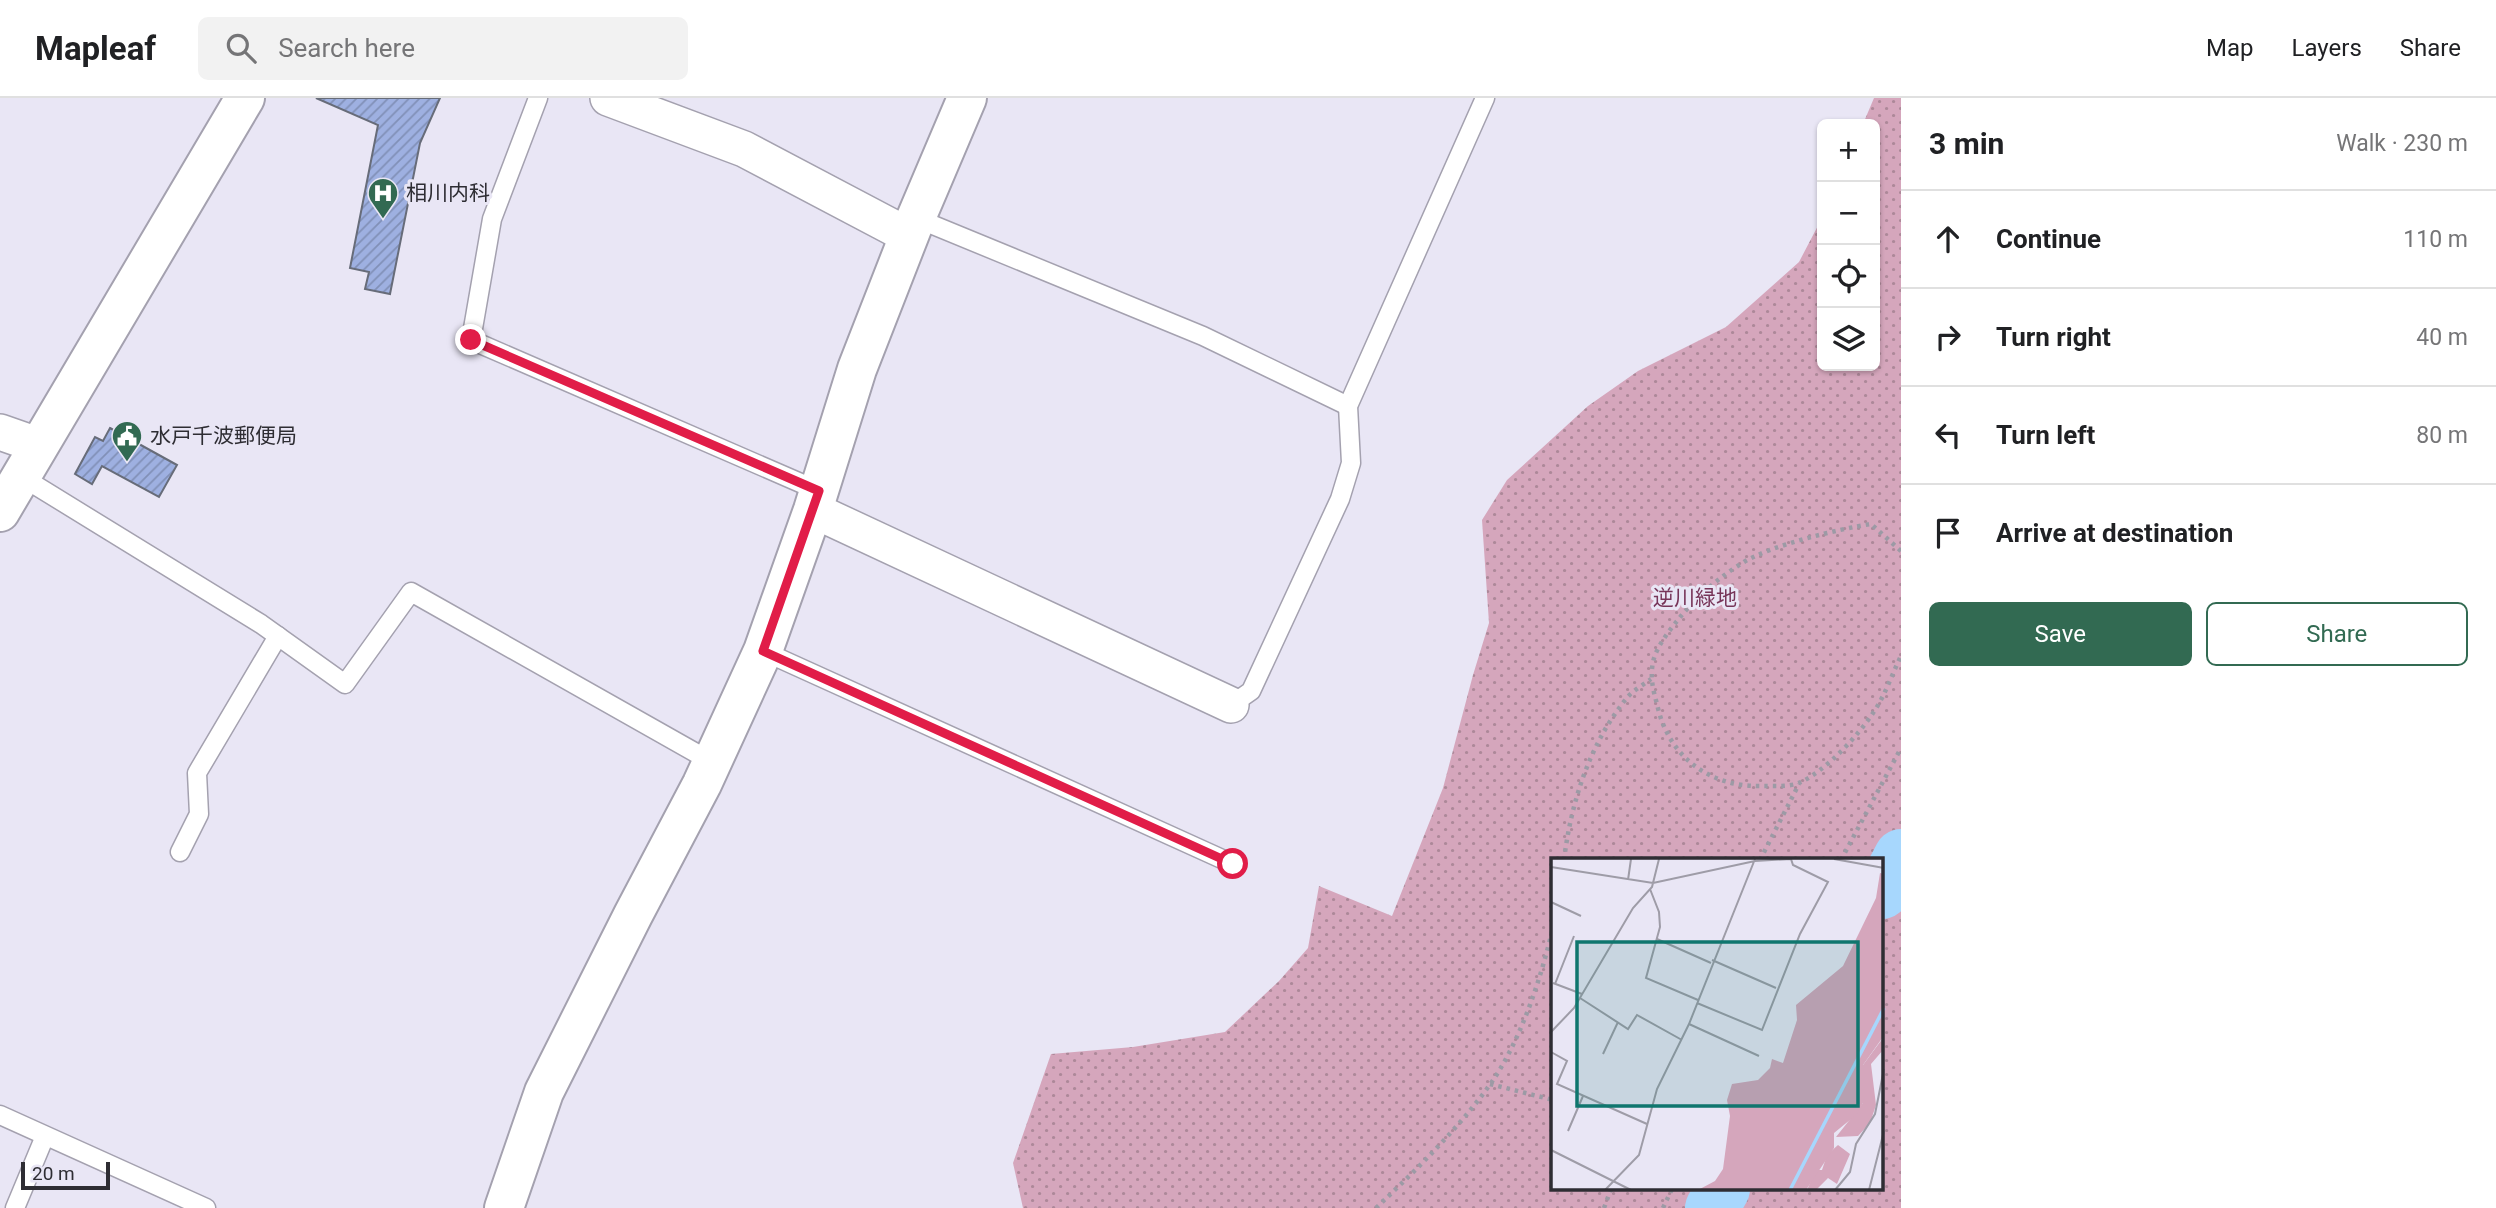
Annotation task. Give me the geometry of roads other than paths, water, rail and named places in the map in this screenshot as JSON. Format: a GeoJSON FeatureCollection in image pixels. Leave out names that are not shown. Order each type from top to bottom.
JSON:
{"type":"FeatureCollection","features":[{"type":"Feature","properties":{"kind":"street"},"geometry":{"type":"LineString","coordinates":[[0,512],[245,98]]}},
{"type":"Feature","properties":{"kind":"street"},"geometry":{"type":"LineString","coordinates":[[608,98],[744,149],[912,227]]}},
{"type":"Feature","properties":{"kind":"street"},"geometry":{"type":"LineString","coordinates":[[504,1208],[544,1093],[712,762],[763,651],[816,501],[857,369],[912,227],[967,98]]}},
{"type":"Feature","properties":{"kind":"street"},"geometry":{"type":"LineString","coordinates":[[0,432],[31,462]]}},
{"type":"Feature","properties":{"kind":"street"},"geometry":{"type":"LineString","coordinates":[[816,501],[1231,705]]}},
{"type":"Feature","properties":{"kind":"lane"},"geometry":{"type":"LineString","coordinates":[[538,98],[492,219],[471,340],[816,501]]}},
{"type":"Feature","properties":{"kind":"lane"},"geometry":{"type":"LineString","coordinates":[[1231,705],[1251,691],[1340,499],[1351,463],[1348,406],[1485,98]]}},
{"type":"Feature","properties":{"kind":"lane"},"geometry":{"type":"LineString","coordinates":[[912,227],[1203,336],[1348,406]]}},
{"type":"Feature","properties":{"kind":"lane"},"geometry":{"type":"LineString","coordinates":[[31,462],[345,684],[411,593],[712,762]]}},
{"type":"Feature","properties":{"kind":"lane"},"geometry":{"type":"LineString","coordinates":[[180,852],[199,814],[197,774],[278,636]]}},
{"type":"Feature","properties":{"kind":"lane"},"geometry":{"type":"LineString","coordinates":[[763,651],[1233,864]]}},
{"type":"Feature","properties":{"kind":"lane"},"geometry":{"type":"LineString","coordinates":[[0,1115],[206,1208]]}},
{"type":"Feature","properties":{"kind":"lane"},"geometry":{"type":"LineString","coordinates":[[15,1208],[45,1136]]}},
{"type":"Feature","properties":{"kind":"waterway"},"geometry":{"type":"LineString","coordinates":[[1884,888],[1901,856]]}},
{"type":"Feature","properties":{"kind":"waterway"},"geometry":{"type":"LineString","coordinates":[[1712,1208],[1722,1190]]}},
{"type":"Feature","properties":{"kind":"place","name":"相川内科"},"geometry":{"type":"Point","coordinates":[383,220]}},
{"type":"Feature","properties":{"kind":"place","name":"水戸千波郵便局"},"geometry":{"type":"Point","coordinates":[127,463]}},
{"type":"Feature","properties":{"kind":"park label","name":"逆川緑地"},"geometry":{"type":"Point","coordinates":[1695,598]}}]}
